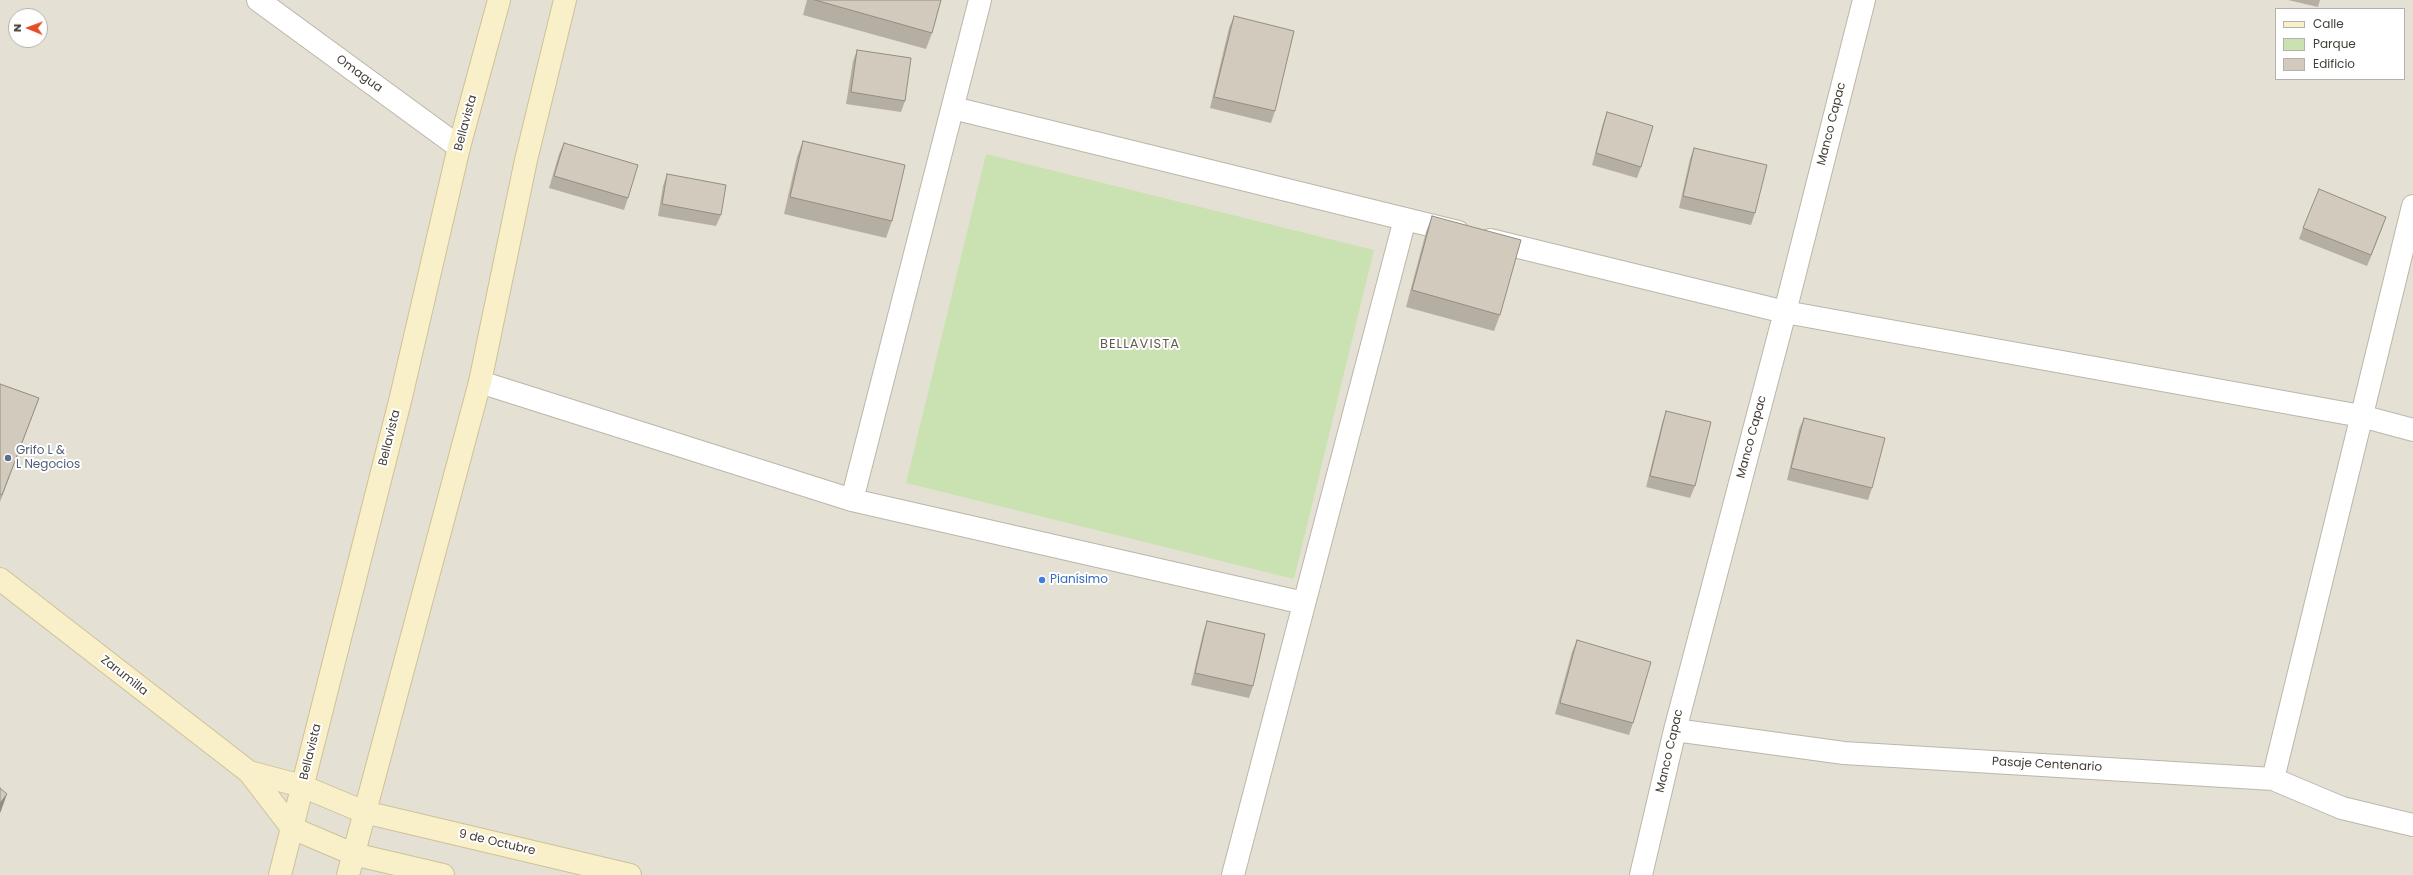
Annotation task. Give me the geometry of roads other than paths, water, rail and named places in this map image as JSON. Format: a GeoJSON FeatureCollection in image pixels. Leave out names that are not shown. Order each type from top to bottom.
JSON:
{"type":"FeatureCollection","features":[{"type":"Feature","properties":{"kind":"street","name":"Omagua"},"geometry":{"type":"LineString","coordinates":[[258,0],[459,147]]}},
{"type":"Feature","properties":{"kind":"street","name":"Bellavista"},"geometry":{"type":"LineString","coordinates":[[280,875],[400,397],[459,147],[499,0]]}},
{"type":"Feature","properties":{"kind":"street"},"geometry":{"type":"LineString","coordinates":[[348,875],[480,382],[526,160],[565,0]]}},
{"type":"Feature","properties":{"kind":"street"},"geometry":{"type":"LineString","coordinates":[[852,500],[980,0]]}},
{"type":"Feature","properties":{"kind":"street","name":"Manco Capac"},"geometry":{"type":"LineString","coordinates":[[1642,875],[1674,730],[1785,312],[1864,0]]}},
{"type":"Feature","properties":{"kind":"street"},"geometry":{"type":"LineString","coordinates":[[953,108],[1785,312],[2361,416],[2413,430]]}},
{"type":"Feature","properties":{"kind":"street"},"geometry":{"type":"LineString","coordinates":[[2272,779],[2413,206]]}},
{"type":"Feature","properties":{"kind":"street"},"geometry":{"type":"LineString","coordinates":[[1234,875],[1404,219]]}},
{"type":"Feature","properties":{"kind":"street"},"geometry":{"type":"LineString","coordinates":[[480,382],[852,500],[1304,603]]}},
{"type":"Feature","properties":{"kind":"street","name":"Zarumilla"},"geometry":{"type":"LineString","coordinates":[[0,579],[249,772],[292,828],[353,854]]}},
{"type":"Feature","properties":{"kind":"street","name":"Pasaje Centenario"},"geometry":{"type":"LineString","coordinates":[[1674,730],[1844,753],[2272,779],[2342,808],[2413,825]]}},
{"type":"Feature","properties":{"kind":"street","name":"Zarumilla"},"geometry":{"type":"LineString","coordinates":[[249,772],[302,786],[364,812]]}},
{"type":"Feature","properties":{"kind":"street","name":"9 de Octubre"},"geometry":{"type":"LineString","coordinates":[[364,812],[630,875]]}},
{"type":"Feature","properties":{"kind":"street"},"geometry":{"type":"LineString","coordinates":[[353,854],[443,875]]}},
{"type":"Feature","properties":{"kind":"place","name":"Grifo L & L Negocios"},"geometry":{"type":"Point","coordinates":[8,458]}},
{"type":"Feature","properties":{"kind":"place","name":"Pianísimo"},"geometry":{"type":"Point","coordinates":[1042,580]}},
{"type":"Feature","properties":{"kind":"district","name":"BELLAVISTA"},"geometry":{"type":"Point","coordinates":[1140,345]}}]}
